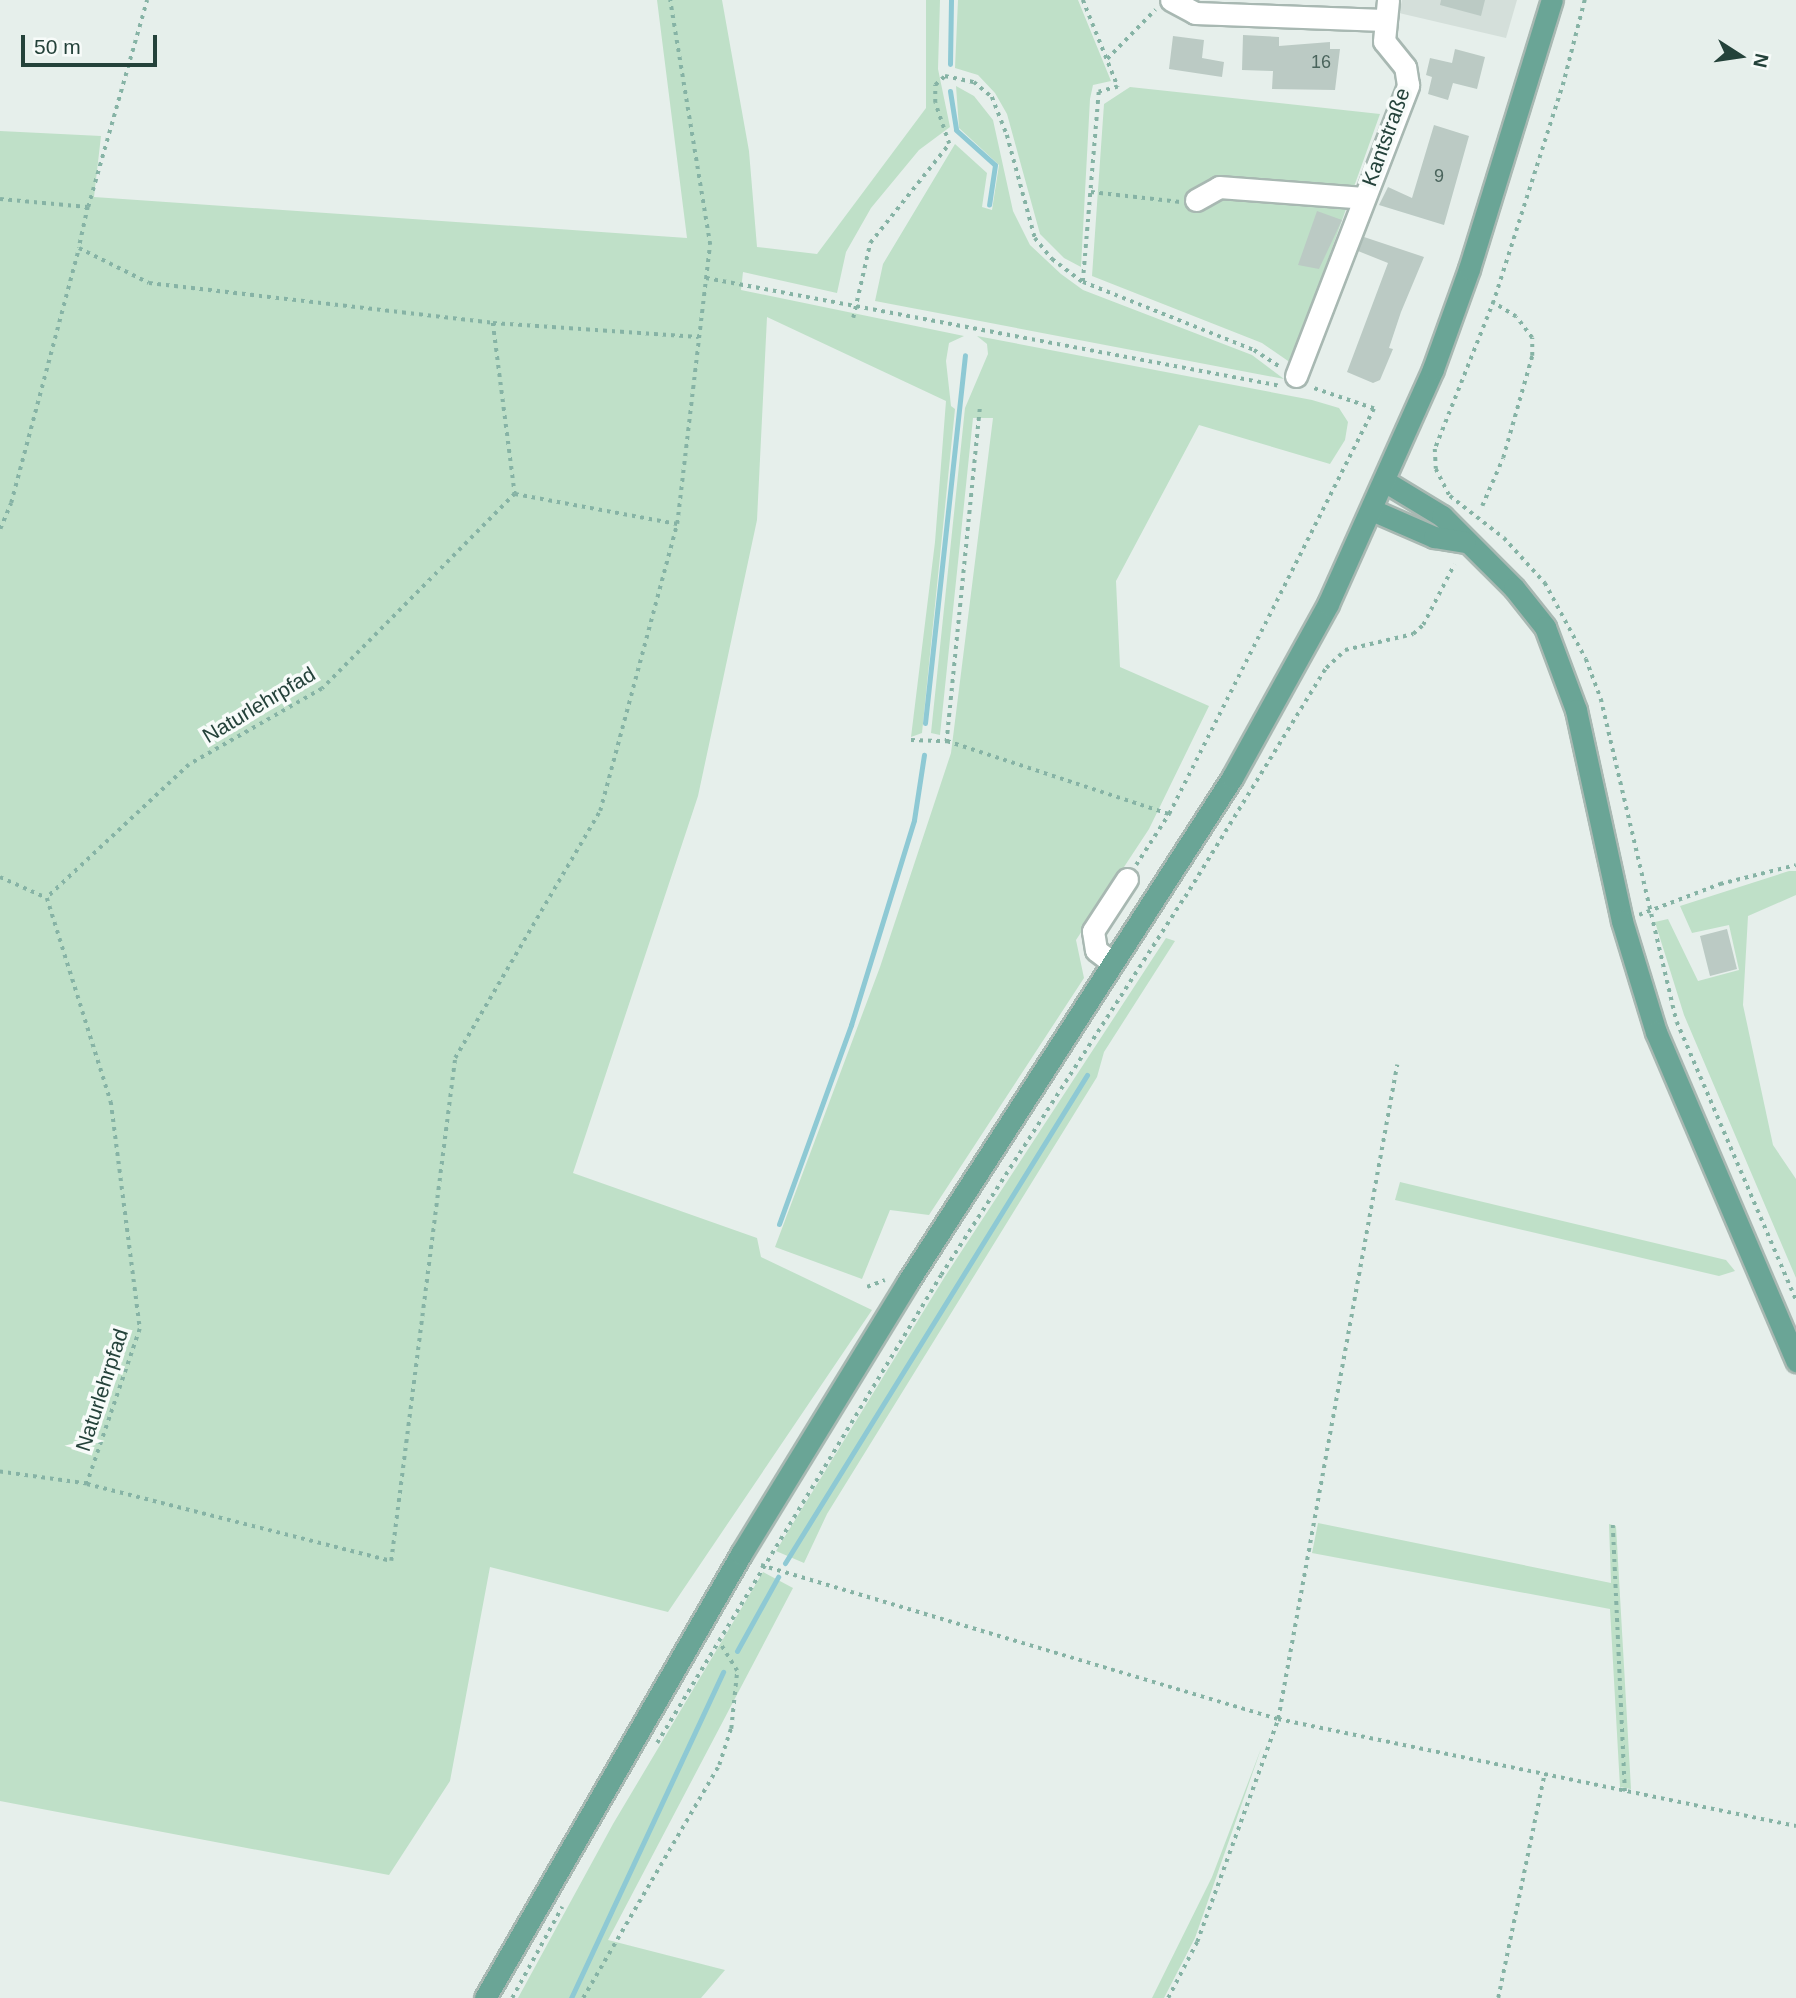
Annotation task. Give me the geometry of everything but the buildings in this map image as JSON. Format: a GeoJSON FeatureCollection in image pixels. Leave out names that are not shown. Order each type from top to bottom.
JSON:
{"type":"FeatureCollection","features":[{"type":"Feature","properties":{"kind":"main road"},"geometry":{"type":"LineString","coordinates":[[485,1998],[748,1542],[907,1283],[1232,778],[1328,604],[1386,482],[1469,269],[1552,0]]}},
{"type":"Feature","properties":{"kind":"main road"},"geometry":{"type":"LineString","coordinates":[[1386,482],[1442,516],[1465,542],[1514,588],[1545,627],[1576,710],[1622,921],[1656,1032],[1796,1361]]}},
{"type":"Feature","properties":{"kind":"main road"},"geometry":{"type":"LineString","coordinates":[[1372,510],[1434,537],[1465,542]]}},
{"type":"Feature","properties":{"kind":"street"},"geometry":{"type":"LineString","coordinates":[[1171,2],[1195,13],[1386,10]]}},
{"type":"Feature","properties":{"kind":"street","name":"Kantstraße"},"geometry":{"type":"LineString","coordinates":[[1296,376],[1408,85],[1405,67],[1384,41],[1386,10]]}},
{"type":"Feature","properties":{"kind":"street","name":"Kantstraße"},"geometry":{"type":"LineString","coordinates":[[1196,200],[1219,187],[1364,198]]}},
{"type":"Feature","properties":{"kind":"street"},"geometry":{"type":"LineString","coordinates":[[1114,963],[1096,950],[1093,931],[1127,879]]}},
{"type":"Feature","properties":{"kind":"path"},"geometry":{"type":"LineString","coordinates":[[0,529],[11,503],[88,207],[147,0]]}},
{"type":"Feature","properties":{"kind":"path"},"geometry":{"type":"LineString","coordinates":[[87,1484],[391,1561],[455,1058],[600,811],[677,524],[710,244],[670,0]]}},
{"type":"Feature","properties":{"kind":"path"},"geometry":{"type":"LineString","coordinates":[[1083,0],[1118,87],[1099,92],[1083,282]]}},
{"type":"Feature","properties":{"kind":"path"},"geometry":{"type":"LineString","coordinates":[[1585,0],[1564,82],[1492,302],[1436,449],[1436,469],[1450,496],[1525,558],[1567,617],[1601,699],[1648,912],[1677,1022],[1796,1299]]}},
{"type":"Feature","properties":{"kind":"path"},"geometry":{"type":"LineString","coordinates":[[1107,59],[1171,2]]}},
{"type":"Feature","properties":{"kind":"path"},"geometry":{"type":"LineString","coordinates":[[853,318],[870,243],[949,144],[935,103],[935,85],[945,76],[974,82],[992,97],[1007,135],[1035,238],[1052,259],[1083,282],[1254,350],[1314,389],[1374,410],[1169,814],[1127,879]]}},
{"type":"Feature","properties":{"kind":"path"},"geometry":{"type":"LineString","coordinates":[[1091,192],[1196,200]]}},
{"type":"Feature","properties":{"kind":"path"},"geometry":{"type":"LineString","coordinates":[[0,199],[88,207]]}},
{"type":"Feature","properties":{"kind":"path"},"geometry":{"type":"LineString","coordinates":[[79,248],[149,283],[494,323],[699,337]]}},
{"type":"Feature","properties":{"kind":"path"},"geometry":{"type":"LineString","coordinates":[[706,278],[1283,387],[1296,376]]}},
{"type":"Feature","properties":{"kind":"path"},"geometry":{"type":"LineString","coordinates":[[1482,506],[1503,458],[1532,356],[1532,338],[1516,317],[1492,302]]}},
{"type":"Feature","properties":{"kind":"path"},"geometry":{"type":"LineString","coordinates":[[494,323],[515,494],[677,524]]}},
{"type":"Feature","properties":{"kind":"path"},"geometry":{"type":"LineString","coordinates":[[947,741],[946,709],[980,410]]}},
{"type":"Feature","properties":{"kind":"path","name":"Naturlehrpfad"},"geometry":{"type":"LineString","coordinates":[[0,1472],[87,1484],[140,1329],[111,1102],[47,898],[189,765],[322,689],[515,494]]}},
{"type":"Feature","properties":{"kind":"path"},"geometry":{"type":"LineString","coordinates":[[655,1746],[941,1275],[1185,897],[1326,668],[1345,650],[1413,634],[1423,625],[1454,565]]}},
{"type":"Feature","properties":{"kind":"path"},"geometry":{"type":"LineString","coordinates":[[911,740],[947,741],[1169,814]]}},
{"type":"Feature","properties":{"kind":"path"},"geometry":{"type":"LineString","coordinates":[[1622,921],[1720,884],[1796,865]]}},
{"type":"Feature","properties":{"kind":"path"},"geometry":{"type":"LineString","coordinates":[[0,877],[47,898]]}},
{"type":"Feature","properties":{"kind":"path"},"geometry":{"type":"LineString","coordinates":[[1168,1998],[1197,1942],[1278,1719],[1397,1065]]}},
{"type":"Feature","properties":{"kind":"path"},"geometry":{"type":"LineString","coordinates":[[1613,1525],[1625,1792]]}},
{"type":"Feature","properties":{"kind":"path"},"geometry":{"type":"LineString","coordinates":[[764,1566],[1278,1719],[1796,1826]]}},
{"type":"Feature","properties":{"kind":"path"},"geometry":{"type":"LineString","coordinates":[[583,1998],[719,1765],[731,1728],[737,1671],[718,1642]]}},
{"type":"Feature","properties":{"kind":"path"},"geometry":{"type":"LineString","coordinates":[[1498,1998],[1544,1775]]}},
{"type":"Feature","properties":{"kind":"path"},"geometry":{"type":"LineString","coordinates":[[512,1998],[566,1900]]}},
{"type":"Feature","properties":{"kind":"shaded area"},"geometry":{"type":"Polygon","coordinates":[[[1402,0],[1517,0],[1506,38],[1399,13],[1402,0]]]}},
{"type":"Feature","properties":{"kind":"green space"},"geometry":{"type":"Polygon","coordinates":[[[657,0],[722,0],[749,151],[757,247],[817,254],[926,108],[926,0],[940,0],[938,69],[950,127],[919,150],[871,208],[846,252],[837,293],[743,272],[741,290],[964,336],[949,343],[946,361],[951,406],[955,409],[922,733],[911,737],[935,542],[946,401],[767,317],[757,520],[698,796],[573,1173],[757,1238],[761,1257],[872,1310],[668,1612],[490,1567],[450,1781],[389,1875],[0,1801],[0,131],[101,136],[94,197],[687,238],[657,0]]]}},
{"type":"Feature","properties":{"kind":"green space"},"geometry":{"type":"Polygon","coordinates":[[[958,0],[1078,0],[1111,81],[1093,85],[1090,99],[1081,267],[1064,258],[1040,234],[1007,114],[995,93],[978,75],[955,68],[958,0]]]}},
{"type":"Feature","properties":{"kind":"green space"},"geometry":{"type":"Polygon","coordinates":[[[956,86],[974,96],[993,120],[1013,211],[1030,245],[1061,274],[1083,290],[1252,355],[1284,379],[875,301],[883,264],[955,144],[987,173],[982,207],[992,210],[999,165],[959,128],[956,86]]]}},
{"type":"Feature","properties":{"kind":"green space"},"geometry":{"type":"Polygon","coordinates":[[[1130,87],[1380,114],[1291,363],[1262,343],[1092,276],[1104,104],[1130,87]]]}},
{"type":"Feature","properties":{"kind":"green space"},"geometry":{"type":"Polygon","coordinates":[[[977,336],[1312,400],[1339,408],[1348,422],[1345,440],[1330,464],[1199,425],[1116,581],[1120,667],[1209,706],[1149,829],[1076,940],[1084,978],[929,1215],[890,1210],[862,1279],[775,1247],[880,967],[951,753],[993,418],[973,418],[940,735],[931,733],[965,408],[988,354],[987,344],[977,336]]]}},
{"type":"Feature","properties":{"kind":"green space"},"geometry":{"type":"Polygon","coordinates":[[[1796,871],[1796,895],[1748,916],[1743,1005],[1773,1145],[1796,1179],[1796,1278],[1684,1015],[1655,922],[1668,919],[1698,981],[1739,970],[1729,925],[1692,933],[1680,906],[1796,871]]]}},
{"type":"Feature","properties":{"kind":"green space"},"geometry":{"type":"Polygon","coordinates":[[[1166,938],[1175,941],[1104,1052],[1097,1077],[827,1514],[804,1563],[776,1551],[944,1278],[1166,938]]]}},
{"type":"Feature","properties":{"kind":"green space"},"geometry":{"type":"Polygon","coordinates":[[[1400,1182],[1726,1260],[1735,1271],[1719,1276],[1395,1200],[1400,1182]]]}},
{"type":"Feature","properties":{"kind":"green space"},"geometry":{"type":"Polygon","coordinates":[[[1318,1523],[1611,1583],[1609,1524],[1616,1526],[1631,1789],[1620,1787],[1610,1609],[1312,1553],[1318,1523]]]}},
{"type":"Feature","properties":{"kind":"green space"},"geometry":{"type":"Polygon","coordinates":[[[763,1572],[793,1588],[608,1940],[725,1970],[701,1998],[518,1998],[613,1824],[763,1572]]]}},
{"type":"Feature","properties":{"kind":"green space"},"geometry":{"type":"Polygon","coordinates":[[[1262,1746],[1195,1938],[1164,1998],[1152,1998],[1212,1877],[1262,1746]]]}},
{"type":"Feature","properties":{"kind":"waterway"},"geometry":{"type":"LineString","coordinates":[[950,64],[951,0]]}},
{"type":"Feature","properties":{"kind":"waterway"},"geometry":{"type":"LineString","coordinates":[[950,91],[956,130],[995,165],[989,205]]}},
{"type":"Feature","properties":{"kind":"waterway"},"geometry":{"type":"LineString","coordinates":[[925,723],[965,355]]}},
{"type":"Feature","properties":{"kind":"waterway"},"geometry":{"type":"LineString","coordinates":[[779,1224],[851,1025],[914,820],[924,755]]}},
{"type":"Feature","properties":{"kind":"waterway"},"geometry":{"type":"LineString","coordinates":[[785,1563],[1087,1075]]}},
{"type":"Feature","properties":{"kind":"waterway"},"geometry":{"type":"LineString","coordinates":[[737,1651],[778,1577]]}},
{"type":"Feature","properties":{"kind":"waterway"},"geometry":{"type":"LineString","coordinates":[[571,1998],[723,1672]]}}]}
